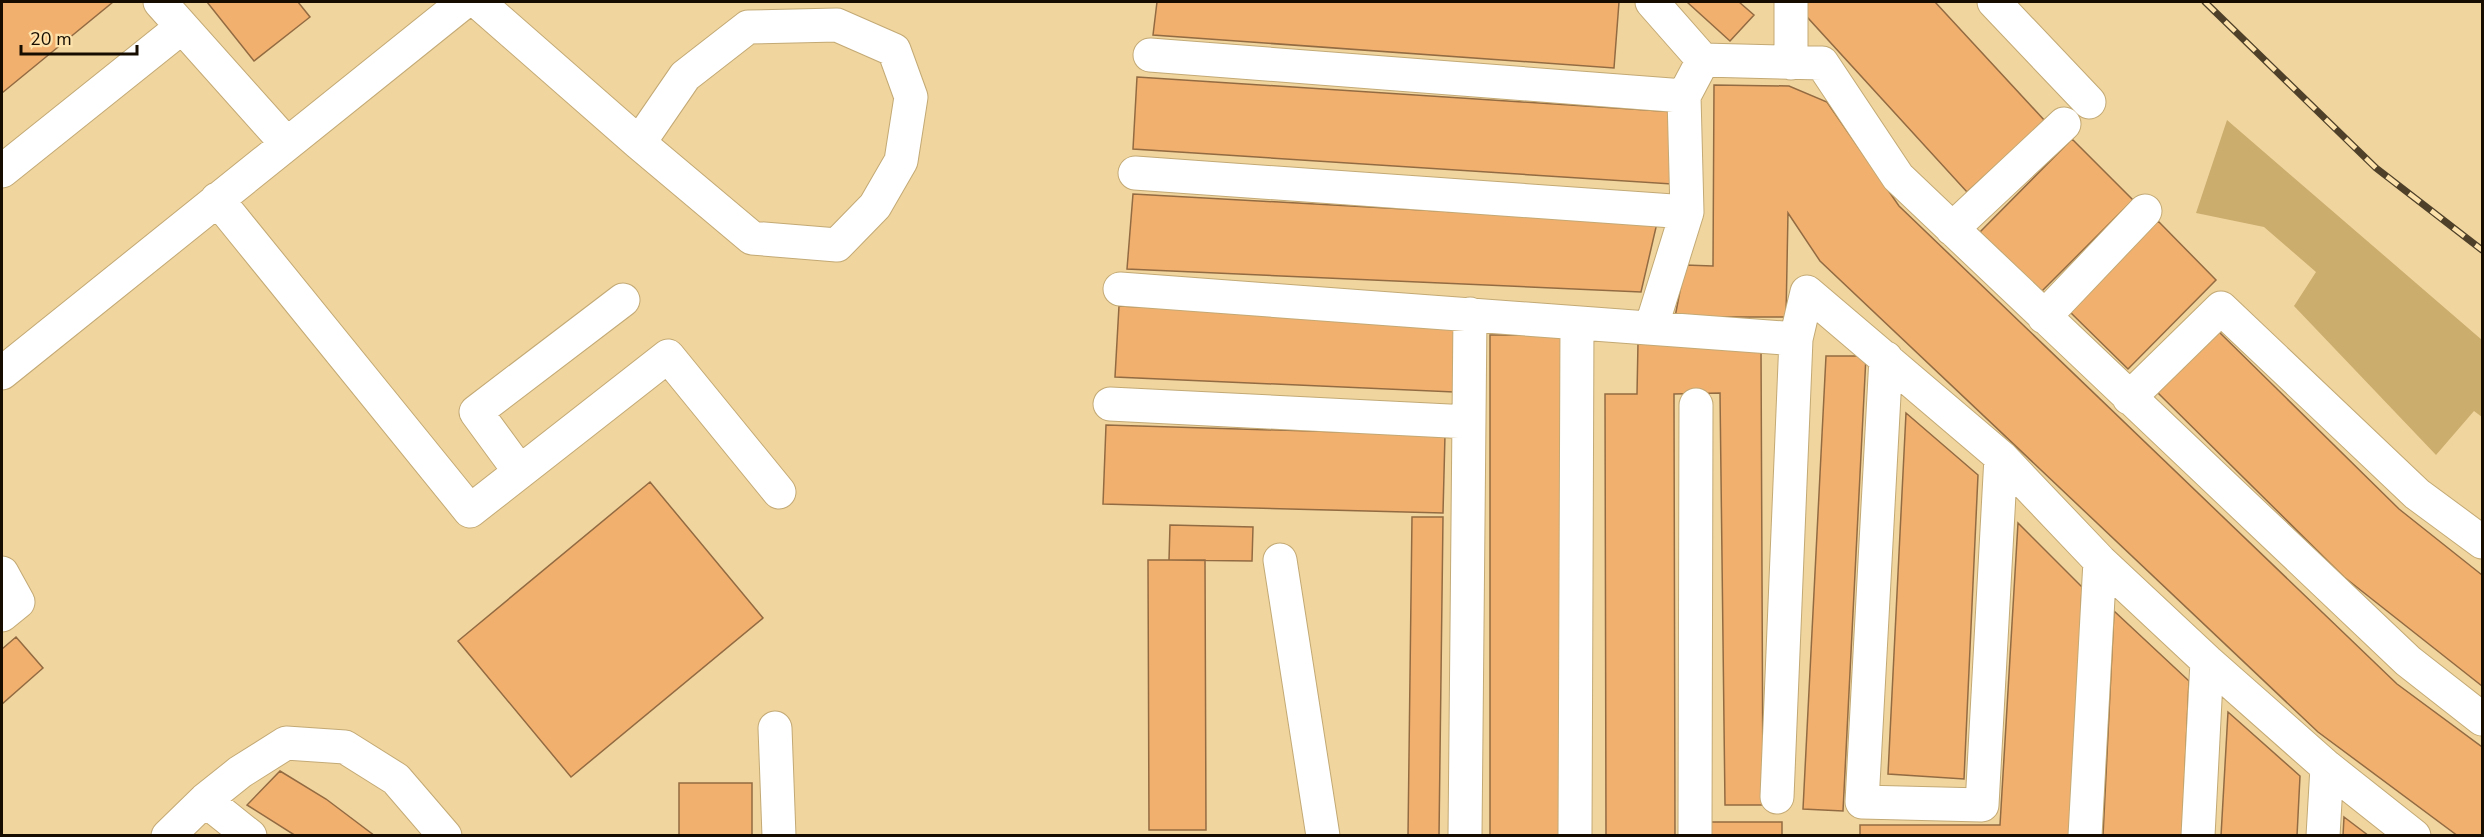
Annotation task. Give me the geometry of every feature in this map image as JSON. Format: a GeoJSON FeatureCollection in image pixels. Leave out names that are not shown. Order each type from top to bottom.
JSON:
{"type":"FeatureCollection","features":[{"type":"Feature","properties":{"kind":"lane"},"geometry":{"type":"LineString","coordinates":[[160,2],[286,143]]}},
{"type":"Feature","properties":{"kind":"lane"},"geometry":{"type":"LineString","coordinates":[[478,2],[639,143],[752,238],[837,245],[875,206],[901,161],[911,97],[894,50],[872,39],[837,25],[748,27],[685,76],[639,143]]}},
{"type":"Feature","properties":{"kind":"lane"},"geometry":{"type":"LineString","coordinates":[[1652,2],[1703,60],[1822,63],[1898,177],[2128,398],[2408,661],[2482,719]]}},
{"type":"Feature","properties":{"kind":"lane"},"geometry":{"type":"LineString","coordinates":[[1791,2],[1791,63]]}},
{"type":"Feature","properties":{"kind":"lane"},"geometry":{"type":"LineString","coordinates":[[1994,2],[2089,102]]}},
{"type":"Feature","properties":{"kind":"lane"},"geometry":{"type":"LineString","coordinates":[[2,373],[286,143],[448,6]]}},
{"type":"Feature","properties":{"kind":"lane"},"geometry":{"type":"LineString","coordinates":[[2,171],[182,27]]}},
{"type":"Feature","properties":{"kind":"lane"},"geometry":{"type":"LineString","coordinates":[[1150,55],[1684,96]]}},
{"type":"Feature","properties":{"kind":"lane"},"geometry":{"type":"LineString","coordinates":[[1651,328],[1687,212],[1684,96],[1703,60]]}},
{"type":"Feature","properties":{"kind":"lane"},"geometry":{"type":"LineString","coordinates":[[1952,229],[2064,124]]}},
{"type":"Feature","properties":{"kind":"lane"},"geometry":{"type":"LineString","coordinates":[[1135,173],[1687,212]]}},
{"type":"Feature","properties":{"kind":"lane"},"geometry":{"type":"LineString","coordinates":[[217,199],[470,511],[668,356],[779,492]]}},
{"type":"Feature","properties":{"kind":"lane"},"geometry":{"type":"LineString","coordinates":[[2044,317],[2145,211]]}},
{"type":"Feature","properties":{"kind":"lane"},"geometry":{"type":"LineString","coordinates":[[1120,289],[1796,339]]}},
{"type":"Feature","properties":{"kind":"lane"},"geometry":{"type":"LineString","coordinates":[[1777,796],[1796,339],[1807,292],[2001,457],[2100,561],[2207,661],[2327,766],[2414,836]]}},
{"type":"Feature","properties":{"kind":"lane"},"geometry":{"type":"LineString","coordinates":[[520,472],[476,412],[623,300]]}},
{"type":"Feature","properties":{"kind":"lane"},"geometry":{"type":"LineString","coordinates":[[2128,398],[2221,308],[2417,494],[2482,542]]}},
{"type":"Feature","properties":{"kind":"lane"},"geometry":{"type":"LineString","coordinates":[[1465,836],[1470,314]]}},
{"type":"Feature","properties":{"kind":"lane"},"geometry":{"type":"LineString","coordinates":[[1575,836],[1577,323]]}},
{"type":"Feature","properties":{"kind":"lane"},"geometry":{"type":"LineString","coordinates":[[1886,357],[1862,802],[1982,805],[2001,457]]}},
{"type":"Feature","properties":{"kind":"lane"},"geometry":{"type":"LineString","coordinates":[[1110,404],[1469,422]]}},
{"type":"Feature","properties":{"kind":"lane"},"geometry":{"type":"LineString","coordinates":[[1695,836],[1696,405]]}},
{"type":"Feature","properties":{"kind":"lane"},"geometry":{"type":"LineString","coordinates":[[1280,560],[1323,836]]}},
{"type":"Feature","properties":{"kind":"lane"},"geometry":{"type":"LineString","coordinates":[[2085,836],[2100,561]]}},
{"type":"Feature","properties":{"kind":"lane"},"geometry":{"type":"LineString","coordinates":[[2,573],[18,602],[2,615]]}},
{"type":"Feature","properties":{"kind":"lane"},"geometry":{"type":"LineString","coordinates":[[2198,836],[2207,661]]}},
{"type":"Feature","properties":{"kind":"lane"},"geometry":{"type":"LineString","coordinates":[[775,728],[779,836]]}},
{"type":"Feature","properties":{"kind":"lane"},"geometry":{"type":"LineString","coordinates":[[168,836],[205,800],[240,772],[286,743],[345,747],[396,779],[445,836]]}},
{"type":"Feature","properties":{"kind":"lane"},"geometry":{"type":"LineString","coordinates":[[2323,836],[2327,766]]}},
{"type":"Feature","properties":{"kind":"lane"},"geometry":{"type":"LineString","coordinates":[[205,800],[250,836]]}},
{"type":"Feature","properties":{"kind":"shaded area"},"geometry":{"type":"Polygon","coordinates":[[[2227,120],[2482,340],[2482,417],[2474,411],[2436,455],[2294,306],[2316,272],[2264,227],[2196,213],[2227,120]]]}},
{"type":"Feature","properties":{"kind":"building"},"geometry":{"type":"Polygon","coordinates":[[[2,2],[113,2],[2,93],[2,2]]]}},
{"type":"Feature","properties":{"kind":"building"},"geometry":{"type":"Polygon","coordinates":[[[207,2],[298,2],[310,17],[254,61],[207,2]]]}},
{"type":"Feature","properties":{"kind":"building"},"geometry":{"type":"Polygon","coordinates":[[[1157,2],[1619,2],[1614,68],[1153,35],[1157,2]]]}},
{"type":"Feature","properties":{"kind":"building"},"geometry":{"type":"Polygon","coordinates":[[[1687,2],[1739,2],[1754,15],[1730,41],[1687,2]]]}},
{"type":"Feature","properties":{"kind":"building"},"geometry":{"type":"Polygon","coordinates":[[[1805,2],[1935,2],[2045,121],[1967,192],[1798,7],[1805,2]]]}},
{"type":"Feature","properties":{"kind":"building"},"geometry":{"type":"Polygon","coordinates":[[[1137,77],[1677,112],[1672,184],[1133,149],[1137,77]]]}},
{"type":"Feature","properties":{"kind":"building"},"geometry":{"type":"Polygon","coordinates":[[[1714,85],[1789,86],[1827,102],[1899,206],[2397,684],[2482,747],[2482,836],[2458,836],[2318,732],[1820,261],[1788,213],[1786,317],[1675,317],[1685,265],[1713,266],[1714,85]]]}},
{"type":"Feature","properties":{"kind":"building"},"geometry":{"type":"Polygon","coordinates":[[[2072,139],[2133,200],[2041,292],[1980,232],[2072,139]]]}},
{"type":"Feature","properties":{"kind":"building"},"geometry":{"type":"Polygon","coordinates":[[[1133,194],[1657,223],[1641,292],[1127,269],[1133,194]]]}},
{"type":"Feature","properties":{"kind":"building"},"geometry":{"type":"Polygon","coordinates":[[[2158,221],[2216,280],[2128,369],[2069,311],[2158,221]]]}},
{"type":"Feature","properties":{"kind":"building"},"geometry":{"type":"Polygon","coordinates":[[[1119,306],[1458,321],[1454,392],[1115,377],[1119,306]]]}},
{"type":"Feature","properties":{"kind":"building"},"geometry":{"type":"Polygon","coordinates":[[[2216,329],[2399,509],[2482,575],[2482,686],[2344,577],[2155,390],[2216,329]]]}},
{"type":"Feature","properties":{"kind":"building"},"geometry":{"type":"Polygon","coordinates":[[[1490,335],[1563,335],[1562,836],[1490,836],[1490,335]]]}},
{"type":"Feature","properties":{"kind":"building"},"geometry":{"type":"Polygon","coordinates":[[[1638,343],[1761,348],[1763,805],[1725,805],[1720,393],[1674,394],[1675,836],[1606,836],[1605,394],[1637,394],[1638,343]]]}},
{"type":"Feature","properties":{"kind":"building"},"geometry":{"type":"Polygon","coordinates":[[[1826,356],[1866,356],[1843,811],[1803,809],[1826,356]]]}},
{"type":"Feature","properties":{"kind":"building"},"geometry":{"type":"Polygon","coordinates":[[[1906,413],[1978,475],[1964,779],[1888,774],[1906,413]]]}},
{"type":"Feature","properties":{"kind":"building"},"geometry":{"type":"Polygon","coordinates":[[[1106,425],[1445,435],[1443,513],[1103,504],[1106,425]]]}},
{"type":"Feature","properties":{"kind":"building"},"geometry":{"type":"Polygon","coordinates":[[[650,482],[763,618],[571,777],[458,641],[650,482]]]}},
{"type":"Feature","properties":{"kind":"building"},"geometry":{"type":"Polygon","coordinates":[[[1412,517],[1443,517],[1439,836],[1408,836],[1412,517]]]}},
{"type":"Feature","properties":{"kind":"building"},"geometry":{"type":"Polygon","coordinates":[[[2018,523],[2082,587],[2072,836],[1860,836],[1860,825],[2000,825],[2018,523]]]}},
{"type":"Feature","properties":{"kind":"building"},"geometry":{"type":"Polygon","coordinates":[[[1170,525],[1253,527],[1252,561],[1169,560],[1170,525]]]}},
{"type":"Feature","properties":{"kind":"building"},"geometry":{"type":"Polygon","coordinates":[[[1148,560],[1205,560],[1206,830],[1149,830],[1148,560]]]}},
{"type":"Feature","properties":{"kind":"building"},"geometry":{"type":"Polygon","coordinates":[[[2114,611],[2189,681],[2182,836],[2103,836],[2114,611]]]}},
{"type":"Feature","properties":{"kind":"building"},"geometry":{"type":"Polygon","coordinates":[[[16,637],[43,668],[2,704],[2,649],[16,637]]]}},
{"type":"Feature","properties":{"kind":"building"},"geometry":{"type":"Polygon","coordinates":[[[2228,712],[2300,776],[2297,836],[2221,836],[2228,712]]]}},
{"type":"Feature","properties":{"kind":"building"},"geometry":{"type":"Polygon","coordinates":[[[280,771],[326,799],[375,836],[296,836],[247,805],[280,771]]]}},
{"type":"Feature","properties":{"kind":"building"},"geometry":{"type":"Polygon","coordinates":[[[679,783],[752,783],[752,836],[679,836],[679,783]]]}},
{"type":"Feature","properties":{"kind":"building"},"geometry":{"type":"Polygon","coordinates":[[[2344,817],[2369,836],[2343,836],[2344,817]]]}},
{"type":"Feature","properties":{"kind":"building"},"geometry":{"type":"Polygon","coordinates":[[[1711,822],[1782,822],[1782,836],[1711,836],[1711,822]]]}},
{"type":"Feature","properties":{"kind":"railway"},"geometry":{"type":"LineString","coordinates":[[2205,2],[2376,168],[2482,250]]}}]}
